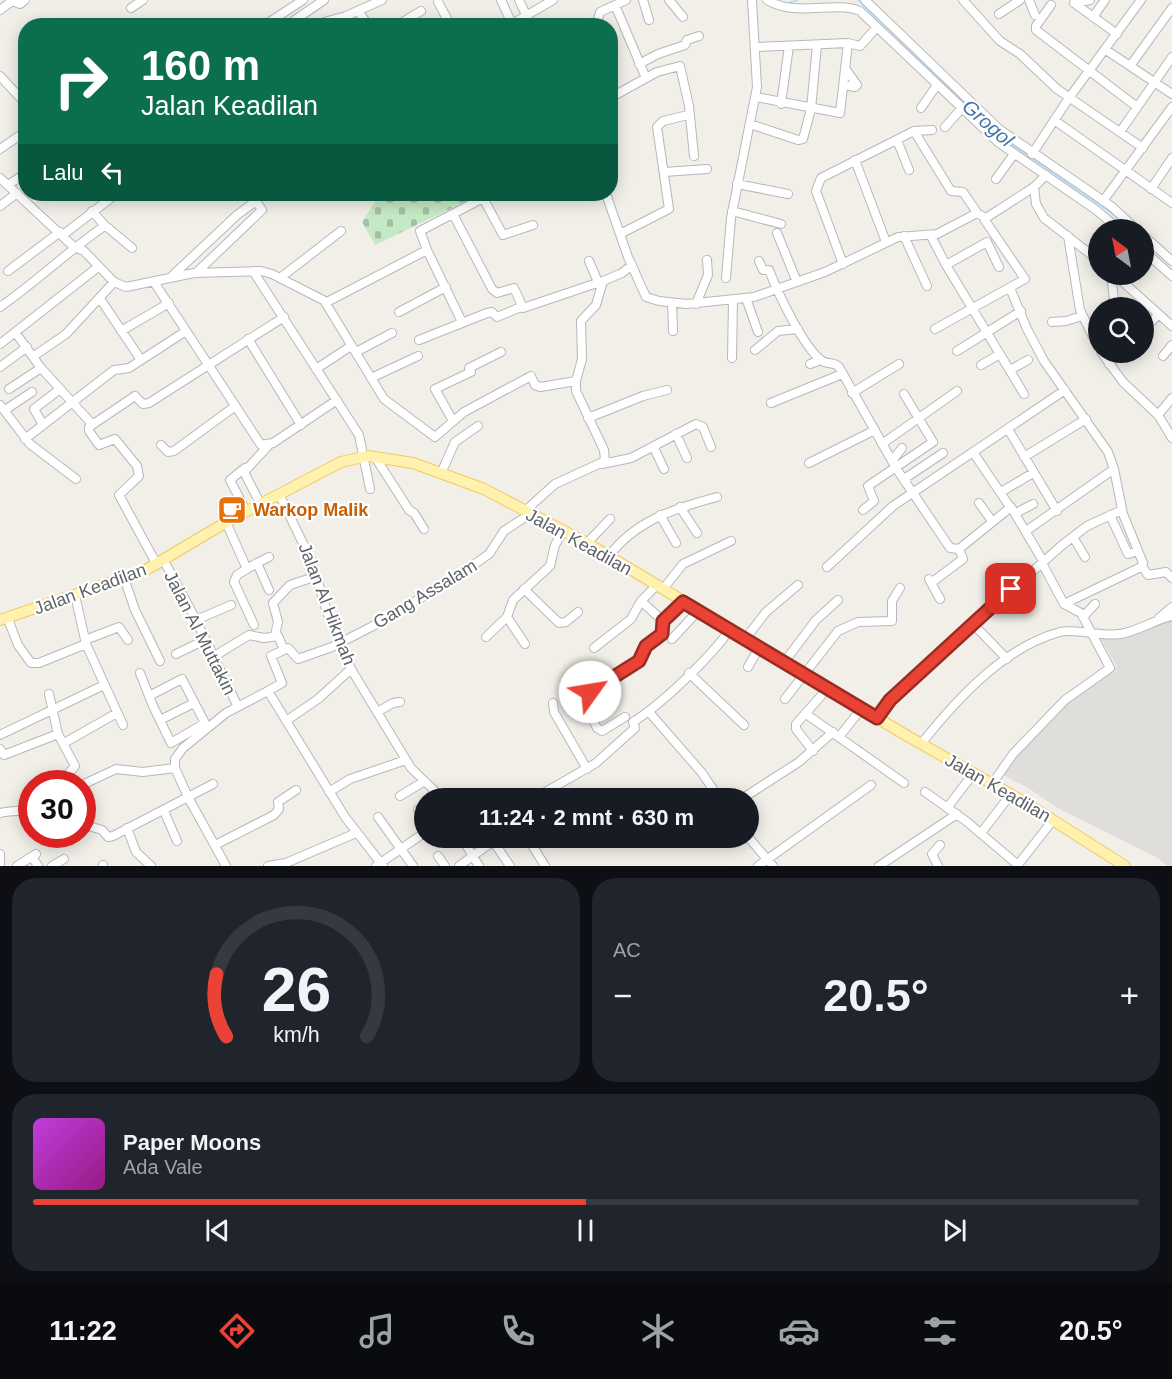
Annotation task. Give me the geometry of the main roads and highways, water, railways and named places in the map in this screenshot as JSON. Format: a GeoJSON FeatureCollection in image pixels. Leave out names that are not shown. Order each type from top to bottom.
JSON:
{"type":"FeatureCollection","features":[{"type":"Feature","properties":{"kind":"main road","name":"Jalan Keadilan"},"geometry":{"type":"LineString","coordinates":[[4,620],[160,563],[223,524],[334,465],[363,456],[399,460],[442,471],[484,489],[611,554],[660,587],[748,636],[759,646],[862,708],[880,712],[927,736],[974,774],[996,778],[1011,794],[1125,866]]}},
{"type":"Feature","properties":{"kind":"waterway","name":"Grogol"},"geometry":{"type":"LineString","coordinates":[[788,3],[798,0]]}},
{"type":"Feature","properties":{"kind":"waterway","name":"Grogol"},"geometry":{"type":"LineString","coordinates":[[858,0],[999,136],[1117,217]]}},
{"type":"Feature","properties":{"kind":"place","name":"Warkop Malik"},"geometry":{"type":"Point","coordinates":[232,510]}}]}
